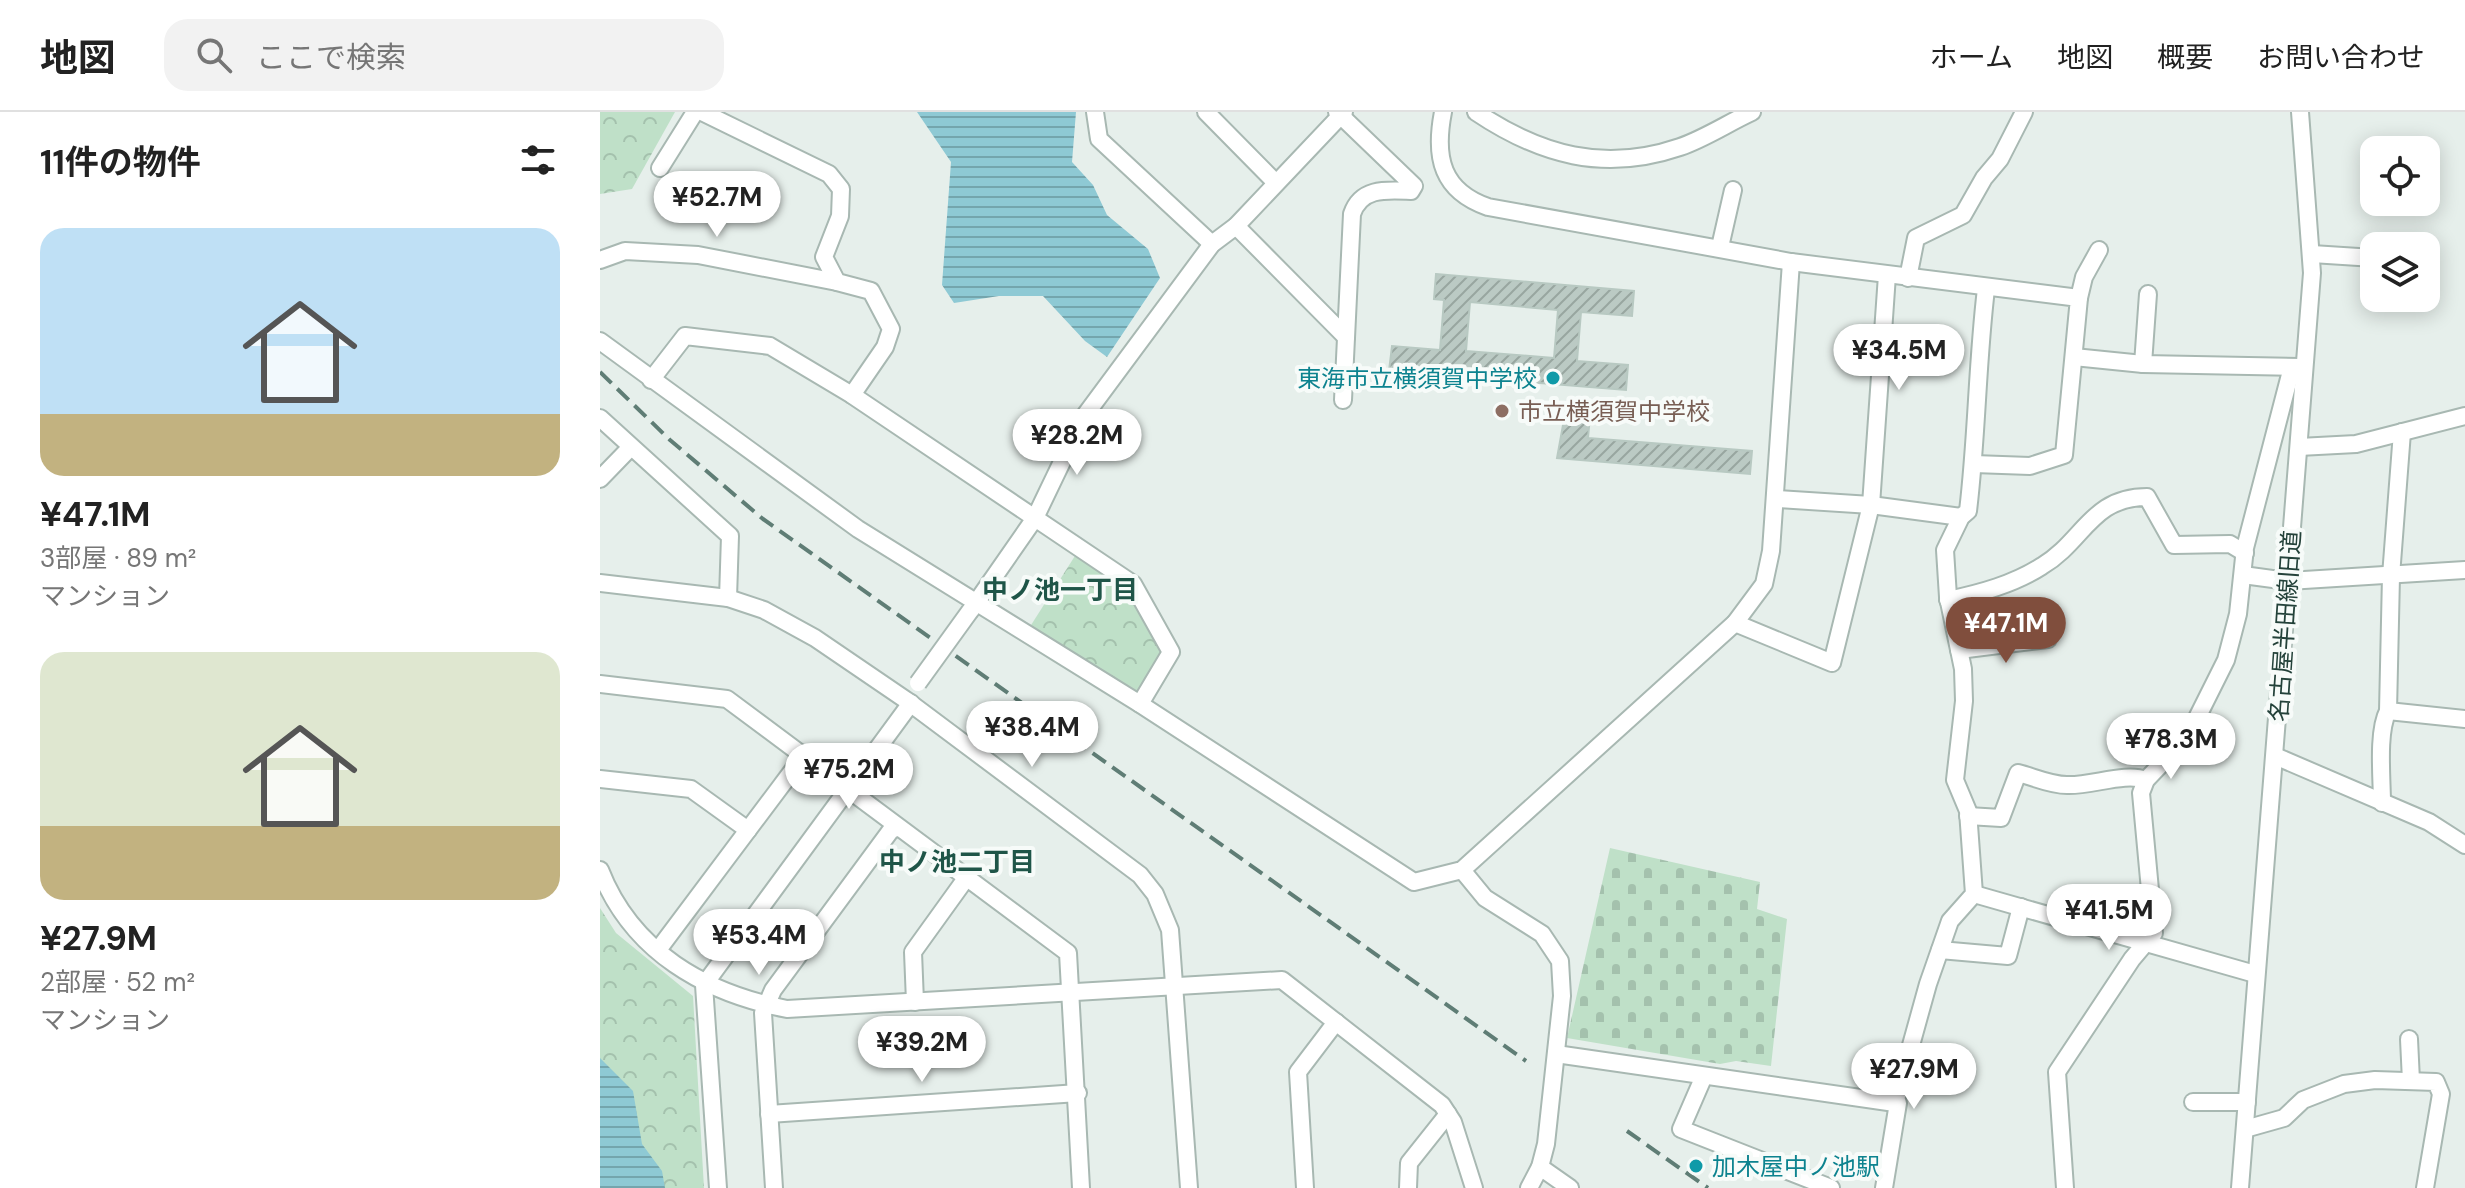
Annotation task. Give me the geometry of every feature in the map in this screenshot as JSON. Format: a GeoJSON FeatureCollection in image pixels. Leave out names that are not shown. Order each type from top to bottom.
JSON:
{"type":"FeatureCollection","features":[{"type":"Feature","properties":{"kind":"street"},"geometry":{"type":"LineString","coordinates":[[660,168],[695,112]]}},
{"type":"Feature","properties":{"kind":"street"},"geometry":{"type":"LineString","coordinates":[[702,112],[829,174],[841,189],[840,216],[824,257],[837,282]]}},
{"type":"Feature","properties":{"kind":"street"},"geometry":{"type":"LineString","coordinates":[[1095,112],[1099,139],[1212,244]]}},
{"type":"Feature","properties":{"kind":"street"},"geometry":{"type":"LineString","coordinates":[[1206,112],[1276,183]]}},
{"type":"Feature","properties":{"kind":"street"},"geometry":{"type":"LineString","coordinates":[[1443,112],[1441,161],[1456,192],[1475,202],[1791,262],[1986,289],[2079,298]]}},
{"type":"Feature","properties":{"kind":"street"},"geometry":{"type":"LineString","coordinates":[[1476,112],[1538,148],[1569,156],[1604,159],[1645,156],[1681,147],[1752,112]]}},
{"type":"Feature","properties":{"kind":"street"},"geometry":{"type":"LineString","coordinates":[[1908,278],[1916,238],[1963,215],[1984,178],[2000,159],[2024,112]]}},
{"type":"Feature","properties":{"kind":"street","name":"名古屋半田線旧道"},"geometry":{"type":"LineString","coordinates":[[2240,1188],[2299,447],[2299,367],[2312,254],[2300,112]]}},
{"type":"Feature","properties":{"kind":"street"},"geometry":{"type":"LineString","coordinates":[[718,1188],[704,985],[851,788],[918,683],[1035,518],[1083,418],[1212,244],[1236,226],[1341,113],[1414,186],[1411,191],[1388,190],[1368,194],[1354,206],[1343,400]]}},
{"type":"Feature","properties":{"kind":"street"},"geometry":{"type":"LineString","coordinates":[[1720,247],[1733,190]]}},
{"type":"Feature","properties":{"kind":"street"},"geometry":{"type":"LineString","coordinates":[[1236,226],[1346,337]]}},
{"type":"Feature","properties":{"kind":"street"},"geometry":{"type":"LineString","coordinates":[[1974,464],[2030,466],[2064,455],[2079,298],[2084,277],[2099,250]]}},
{"type":"Feature","properties":{"kind":"street"},"geometry":{"type":"LineString","coordinates":[[600,260],[625,251],[698,255],[871,291],[891,329],[885,347],[852,395]]}},
{"type":"Feature","properties":{"kind":"street"},"geometry":{"type":"LineString","coordinates":[[2312,254],[2360,257]]}},
{"type":"Feature","properties":{"kind":"street"},"geometry":{"type":"LineString","coordinates":[[600,341],[858,529],[973,607],[1140,704],[1414,882],[1462,870],[1735,623],[1764,584],[1777,499],[1791,262]]}},
{"type":"Feature","properties":{"kind":"street"},"geometry":{"type":"LineString","coordinates":[[1735,623],[1832,663],[1871,505],[1887,275]]}},
{"type":"Feature","properties":{"kind":"street"},"geometry":{"type":"LineString","coordinates":[[1556,1054],[1895,1103],[1950,921],[1974,894],[1968,816],[1955,780],[1964,701],[1959,650],[1948,600],[1945,550],[1961,517],[1968,511],[1974,464],[1977,361],[1986,289]]}},
{"type":"Feature","properties":{"kind":"street"},"geometry":{"type":"LineString","coordinates":[[2143,364],[2148,294]]}},
{"type":"Feature","properties":{"kind":"street"},"geometry":{"type":"LineString","coordinates":[[651,380],[685,336],[770,346],[852,395],[1133,584],[1171,652],[1140,704]]}},
{"type":"Feature","properties":{"kind":"street"},"geometry":{"type":"LineString","coordinates":[[2065,1188],[2057,1072],[2154,933],[2141,793],[2146,780],[2188,736],[2226,660],[2245,553],[2299,367],[2143,364],[2074,357]]}},
{"type":"Feature","properties":{"kind":"street"},"geometry":{"type":"LineString","coordinates":[[2299,447],[2356,444],[2465,416]]}},
{"type":"Feature","properties":{"kind":"street"},"geometry":{"type":"LineString","coordinates":[[600,418],[730,536],[728,598]]}},
{"type":"Feature","properties":{"kind":"street"},"geometry":{"type":"LineString","coordinates":[[2382,803],[2381,763],[2384,719],[2388,711],[2391,576],[2402,432]]}},
{"type":"Feature","properties":{"kind":"street"},"geometry":{"type":"LineString","coordinates":[[600,479],[630,448]]}},
{"type":"Feature","properties":{"kind":"street"},"geometry":{"type":"LineString","coordinates":[[1948,600],[1989,591],[2043,566],[2076,538],[2101,509],[2132,497],[2147,497],[2174,545],[2230,544],[2245,553]]}},
{"type":"Feature","properties":{"kind":"street"},"geometry":{"type":"LineString","coordinates":[[1777,499],[1871,505],[1961,517]]}},
{"type":"Feature","properties":{"kind":"street"},"geometry":{"type":"LineString","coordinates":[[2243,575],[2288,581],[2465,570]]}},
{"type":"Feature","properties":{"kind":"street"},"geometry":{"type":"LineString","coordinates":[[600,583],[728,598],[764,610],[815,638],[908,702],[1140,875],[1165,912],[1175,984],[1189,1188]]}},
{"type":"Feature","properties":{"kind":"street"},"geometry":{"type":"LineString","coordinates":[[1959,650],[2048,639]]}},
{"type":"Feature","properties":{"kind":"street"},"geometry":{"type":"LineString","coordinates":[[600,684],[727,699],[851,788],[894,821],[897,828],[1068,953],[1081,1188]]}},
{"type":"Feature","properties":{"kind":"street"},"geometry":{"type":"LineString","coordinates":[[2388,711],[2465,719]]}},
{"type":"Feature","properties":{"kind":"street"},"geometry":{"type":"LineString","coordinates":[[658,950],[805,754]]}},
{"type":"Feature","properties":{"kind":"street"},"geometry":{"type":"LineString","coordinates":[[2275,756],[2429,822],[2465,845]]}},
{"type":"Feature","properties":{"kind":"street"},"geometry":{"type":"LineString","coordinates":[[1968,816],[2001,818],[2018,773],[2068,785],[2107,783],[2133,775],[2146,780]]}},
{"type":"Feature","properties":{"kind":"street"},"geometry":{"type":"LineString","coordinates":[[600,779],[691,789],[748,830]]}},
{"type":"Feature","properties":{"kind":"street"},"geometry":{"type":"LineString","coordinates":[[774,1188],[763,1013],[864,867],[891,830],[897,828]]}},
{"type":"Feature","properties":{"kind":"street"},"geometry":{"type":"LineString","coordinates":[[600,870],[610,895],[633,926],[658,950],[704,985],[735,998],[766,1005],[821,1009],[1175,984],[1282,980],[1442,1105],[1474,1188]]}},
{"type":"Feature","properties":{"kind":"street"},"geometry":{"type":"LineString","coordinates":[[1462,870],[1485,898],[1542,934],[1560,961],[1562,996],[1556,1054],[1540,1167],[1529,1188]]}},
{"type":"Feature","properties":{"kind":"street"},"geometry":{"type":"LineString","coordinates":[[915,1002],[913,952],[967,877]]}},
{"type":"Feature","properties":{"kind":"street"},"geometry":{"type":"LineString","coordinates":[[1974,894],[2255,974]]}},
{"type":"Feature","properties":{"kind":"street"},"geometry":{"type":"LineString","coordinates":[[1940,950],[2008,956],[2021,907]]}},
{"type":"Feature","properties":{"kind":"street"},"geometry":{"type":"LineString","coordinates":[[1305,1188],[1298,1072],[1336,1022]]}},
{"type":"Feature","properties":{"kind":"street"},"geometry":{"type":"LineString","coordinates":[[2409,1039],[2411,1081]]}},
{"type":"Feature","properties":{"kind":"street"},"geometry":{"type":"LineString","coordinates":[[1905,1066],[1943,1069]]}},
{"type":"Feature","properties":{"kind":"street"},"geometry":{"type":"LineString","coordinates":[[1704,1076],[1681,1129],[1831,1188]]}},
{"type":"Feature","properties":{"kind":"street"},"geometry":{"type":"LineString","coordinates":[[2245,1129],[2284,1118],[2303,1100],[2344,1084],[2436,1082],[2441,1094],[2425,1188]]}},
{"type":"Feature","properties":{"kind":"street"},"geometry":{"type":"LineString","coordinates":[[769,1114],[1078,1093]]}},
{"type":"Feature","properties":{"kind":"street"},"geometry":{"type":"LineString","coordinates":[[2193,1102],[2247,1102]]}},
{"type":"Feature","properties":{"kind":"street"},"geometry":{"type":"LineString","coordinates":[[1884,1188],[1898,1103]]}},
{"type":"Feature","properties":{"kind":"street"},"geometry":{"type":"LineString","coordinates":[[1408,1188],[1409,1163],[1448,1114]]}},
{"type":"Feature","properties":{"kind":"street"},"geometry":{"type":"LineString","coordinates":[[1540,1167],[1570,1188]]}},
{"type":"Feature","properties":{"kind":"green space"},"geometry":{"type":"Polygon","coordinates":[[[600,112],[675,112],[632,189],[600,194],[600,112]]]}},
{"type":"Feature","properties":{"kind":"green space"},"geometry":{"type":"Polygon","coordinates":[[[1080,548],[1133,584],[1171,652],[1140,704],[1026,633],[1080,548]]]}},
{"type":"Feature","properties":{"kind":"green space"},"geometry":{"type":"Polygon","coordinates":[[[1610,848],[1760,882],[1757,909],[1787,919],[1771,1066],[1736,1061],[1720,1064],[1567,1038],[1610,848]]]}},
{"type":"Feature","properties":{"kind":"green space"},"geometry":{"type":"Polygon","coordinates":[[[600,908],[616,933],[693,996],[704,1188],[600,1188],[600,908]]]}},
{"type":"Feature","properties":{"kind":"water"},"geometry":{"type":"Polygon","coordinates":[[[917,112],[1076,112],[1072,162],[1093,185],[1107,215],[1148,249],[1160,278],[1107,357],[1085,341],[1043,296],[999,296],[954,303],[942,285],[951,162],[917,112]]]}},
{"type":"Feature","properties":{"kind":"water"},"geometry":{"type":"Polygon","coordinates":[[[600,1058],[633,1091],[642,1144],[662,1171],[665,1188],[600,1188],[600,1058]]]}},
{"type":"Feature","properties":{"kind":"building","name":"東海市立横須賀中学校"},"geometry":{"type":"Polygon","coordinates":[[[1436,274],[1634,291],[1632,316],[1581,312],[1577,361],[1628,365],[1626,390],[1389,371],[1392,346],[1440,350],[1444,300],[1434,299],[1436,274]],[[1470,302],[1466,351],[1554,358],[1558,310],[1470,302]]]}},
{"type":"Feature","properties":{"kind":"building"},"geometry":{"type":"Polygon","coordinates":[[[1565,414],[1590,416],[1588,438],[1752,451],[1750,474],[1557,458],[1565,414]]]}},
{"type":"Feature","properties":{"kind":"railway"},"geometry":{"type":"LineString","coordinates":[[600,372],[670,440],[763,519],[1526,1061]]}},
{"type":"Feature","properties":{"kind":"railway"},"geometry":{"type":"LineString","coordinates":[[1627,1131],[1708,1188]]}},
{"type":"Feature","properties":{"kind":"place","name":"東海市立横須賀中学校"},"geometry":{"type":"Point","coordinates":[1553,378]}},
{"type":"Feature","properties":{"kind":"place","name":"市立横須賀中学校"},"geometry":{"type":"Point","coordinates":[1502,411]}},
{"type":"Feature","properties":{"kind":"place","name":"加木屋中ノ池駅"},"geometry":{"type":"Point","coordinates":[1696,1166]}},
{"type":"Feature","properties":{"kind":"district","name":"中ノ池一丁目"},"geometry":{"type":"Point","coordinates":[1060,590]}},
{"type":"Feature","properties":{"kind":"district","name":"中ノ池二丁目"},"geometry":{"type":"Point","coordinates":[957,862]}}]}
